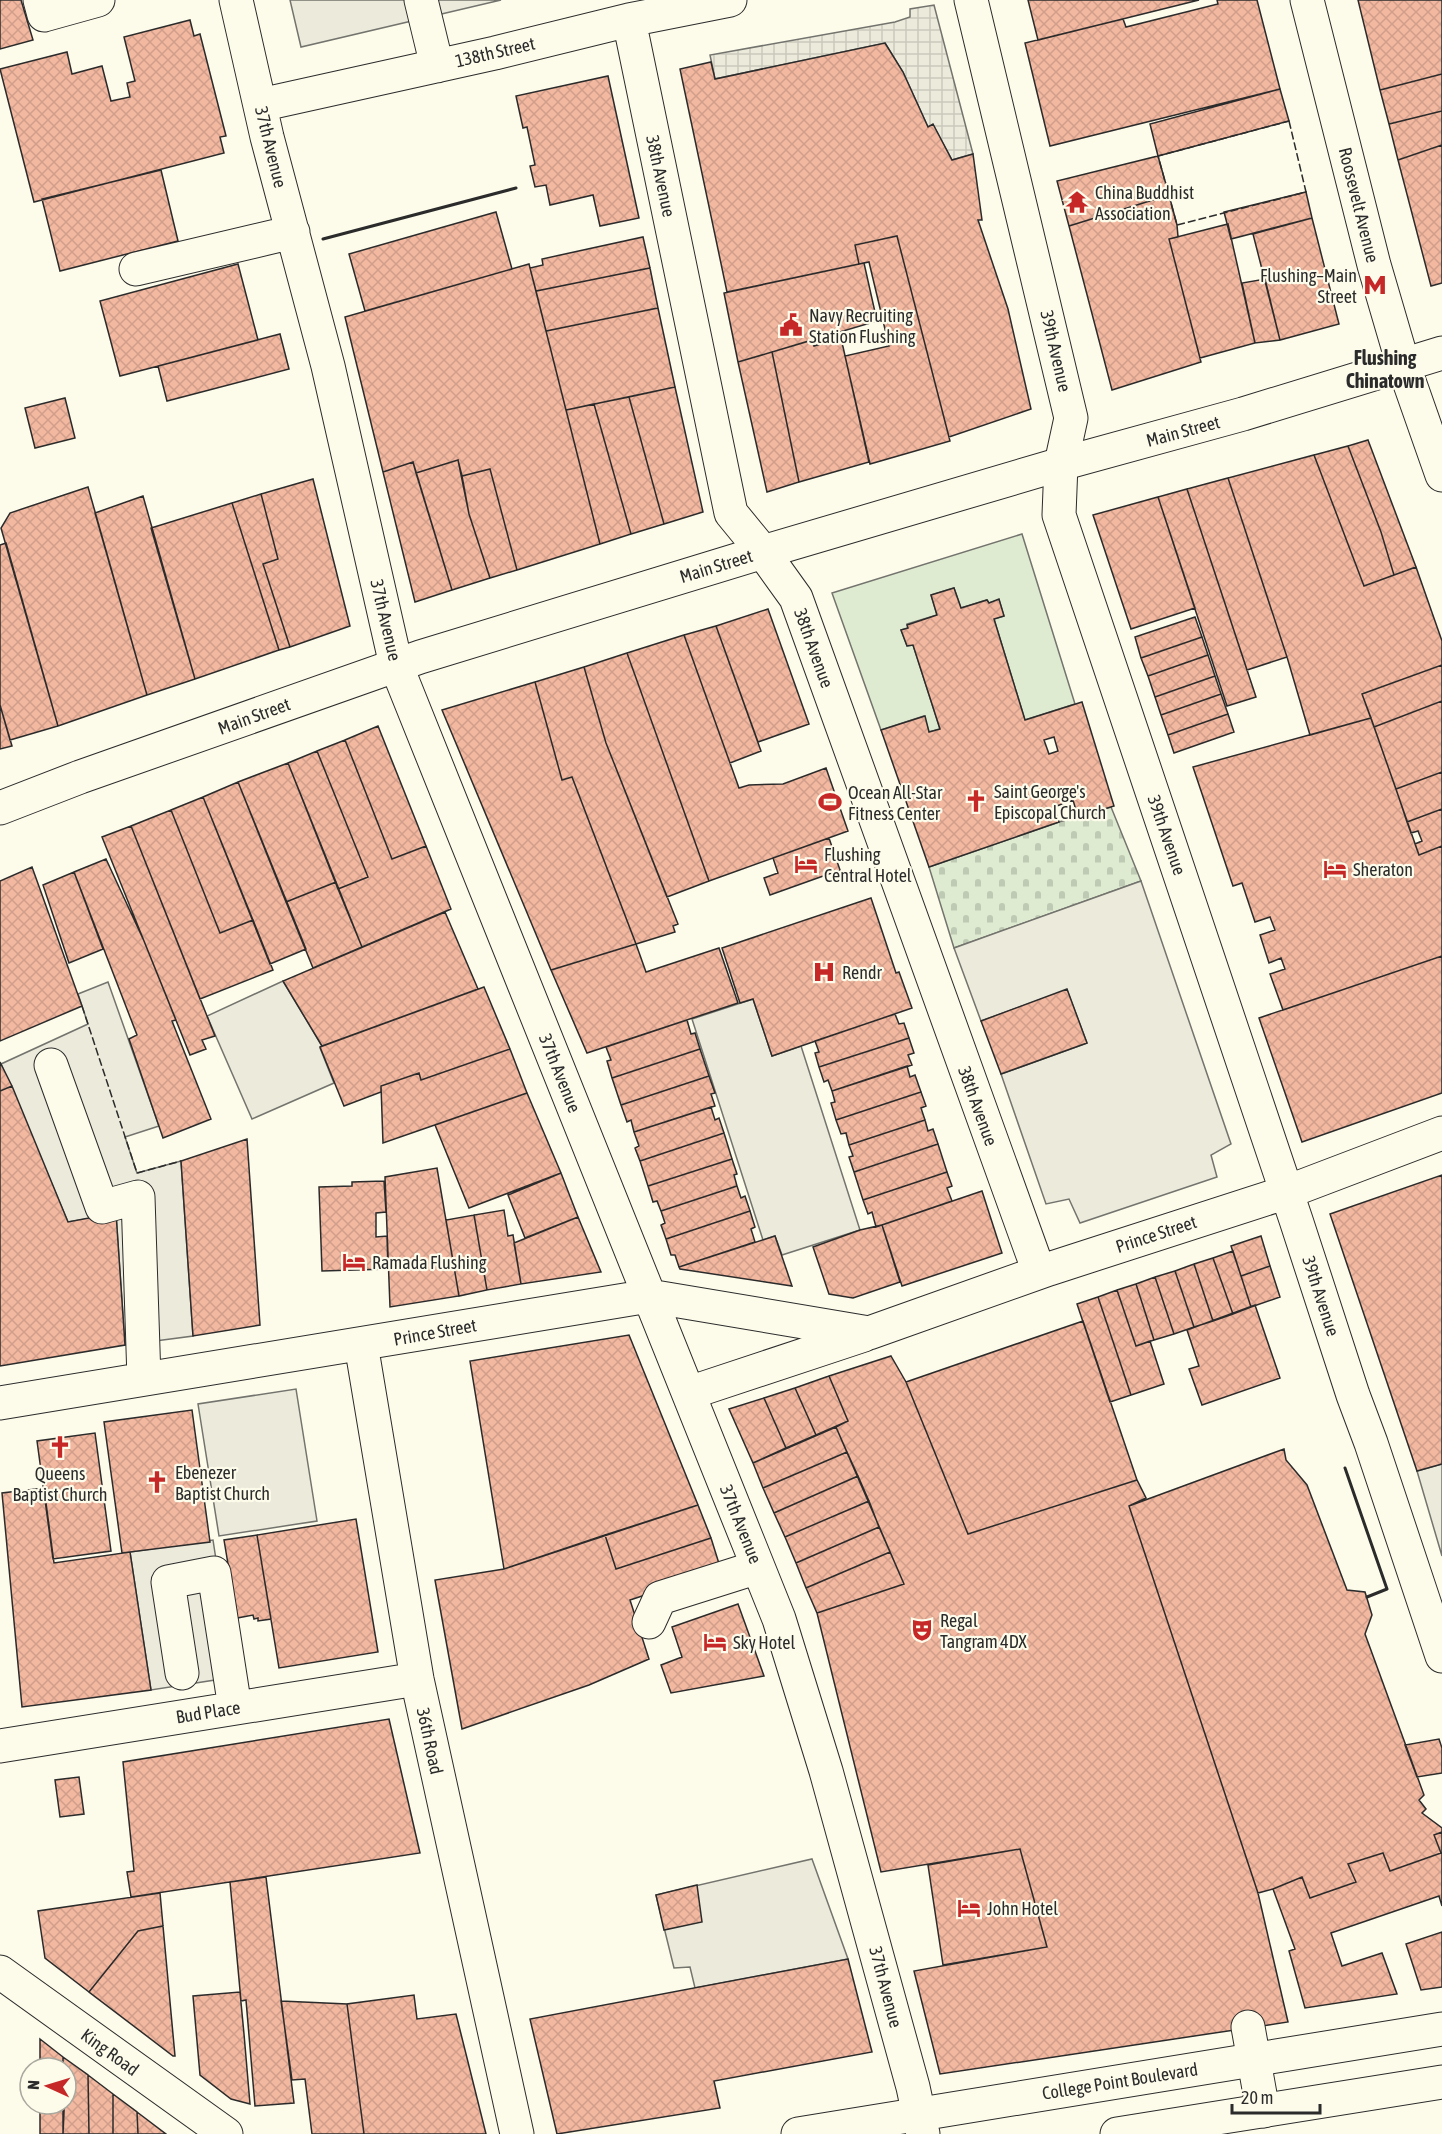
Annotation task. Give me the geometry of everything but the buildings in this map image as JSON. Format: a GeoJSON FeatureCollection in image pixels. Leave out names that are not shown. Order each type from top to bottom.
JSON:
{"type":"FeatureCollection","features":[{"type":"Feature","properties":{"kind":"street"},"geometry":{"type":"LineString","coordinates":[[40,0],[44,15],[99,0]]}},
{"type":"Feature","properties":{"kind":"street","name":"37th Avenue"},"geometry":{"type":"LineString","coordinates":[[236,0],[267,137],[328,366],[396,665],[779,1618],[826,1771],[921,2124]]}},
{"type":"Feature","properties":{"kind":"street"},"geometry":{"type":"LineString","coordinates":[[421,0],[437,66]]}},
{"type":"Feature","properties":{"kind":"street","name":"138th Street"},"geometry":{"type":"LineString","coordinates":[[260,105],[629,20],[730,0]]}},
{"type":"Feature","properties":{"kind":"street","name":"39th Avenue"},"geometry":{"type":"LineString","coordinates":[[971,0],[1071,418],[1061,464],[1059,515],[1442,1656]]}},
{"type":"Feature","properties":{"kind":"street","name":"Roosevelt Avenue"},"geometry":{"type":"LineString","coordinates":[[1307,0],[1374,265],[1403,364],[1442,475]]}},
{"type":"Feature","properties":{"kind":"street","name":"38th Avenue"},"geometry":{"type":"LineString","coordinates":[[629,20],[731,513],[796,598],[1039,1272]]}},
{"type":"Feature","properties":{"kind":"street"},"geometry":{"type":"LineString","coordinates":[[136,269],[293,232]]}},
{"type":"Feature","properties":{"kind":"street","name":"Main Street"},"geometry":{"type":"LineString","coordinates":[[0,808],[80,777],[396,665],[763,552],[1061,464],[1243,414],[1442,353]]}},
{"type":"Feature","properties":{"kind":"street"},"geometry":{"type":"LineString","coordinates":[[51,1065],[102,1207],[138,1197],[144,1379]]}},
{"type":"Feature","properties":{"kind":"street","name":"Prince Street"},"geometry":{"type":"LineString","coordinates":[[689,1393],[869,1333],[1039,1272],[1287,1192],[1442,1133]]}},
{"type":"Feature","properties":{"kind":"street","name":"Prince Street"},"geometry":{"type":"LineString","coordinates":[[0,1403],[649,1296],[869,1333]]}},
{"type":"Feature","properties":{"kind":"street","name":"36th Road"},"geometry":{"type":"LineString","coordinates":[[361,1344],[417,1679],[517,2134]]}},
{"type":"Feature","properties":{"kind":"street"},"geometry":{"type":"LineString","coordinates":[[649,1622],[660,1598],[758,1567]]}},
{"type":"Feature","properties":{"kind":"street"},"geometry":{"type":"LineString","coordinates":[[182,1673],[168,1582],[214,1573],[235,1708]]}},
{"type":"Feature","properties":{"kind":"street","name":"Bud Place"},"geometry":{"type":"LineString","coordinates":[[0,1746],[417,1679]]}},
{"type":"Feature","properties":{"kind":"street","name":"King Road"},"geometry":{"type":"LineString","coordinates":[[0,1972],[222,2133]]}},
{"type":"Feature","properties":{"kind":"street"},"geometry":{"type":"LineString","coordinates":[[1248,2027],[1263,2111]]}},
{"type":"Feature","properties":{"kind":"street","name":"College Point Boulevard"},"geometry":{"type":"LineString","coordinates":[[798,2134],[921,2124],[1254,2060],[1442,2029]]}},
{"type":"Feature","properties":{"kind":"street"},"geometry":{"type":"LineString","coordinates":[[1117,2134],[1442,2082]]}},
{"type":"Feature","properties":{"kind":"green space"},"geometry":{"type":"Polygon","coordinates":[[[1022,534],[1075,704],[1025,720],[994,619],[1004,616],[999,600],[989,603],[987,600],[961,608],[954,588],[931,595],[937,615],[907,624],[908,628],[901,630],[907,646],[913,645],[940,729],[929,732],[924,716],[881,730],[832,593],[1022,534]]]}},
{"type":"Feature","properties":{"kind":"green space"},"geometry":{"type":"Polygon","coordinates":[[[1111,807],[1141,881],[954,948],[929,867],[1059,822],[1111,807]]]}},
{"type":"Feature","properties":{"kind":"shaded area"},"geometry":{"type":"Polygon","coordinates":[[[290,0],[501,0],[301,47],[290,0]]]}},
{"type":"Feature","properties":{"kind":"shaded area"},"geometry":{"type":"Polygon","coordinates":[[[934,5],[973,154],[952,160],[933,125],[928,127],[903,72],[885,43],[715,79],[710,55],[895,22],[910,17],[910,9],[934,5]]]}},
{"type":"Feature","properties":{"kind":"shaded area"},"geometry":{"type":"Polygon","coordinates":[[[1141,881],[1231,1144],[1211,1155],[1217,1177],[1080,1223],[1069,1199],[1046,1204],[1001,1074],[1087,1043],[1067,990],[981,1021],[954,948],[1141,881]]]}},
{"type":"Feature","properties":{"kind":"shaded area"},"geometry":{"type":"Polygon","coordinates":[[[283,981],[322,1046],[320,1048],[334,1083],[252,1119],[207,1016],[283,981]]]}},
{"type":"Feature","properties":{"kind":"shaded area"},"geometry":{"type":"Polygon","coordinates":[[[108,982],[159,1126],[125,1137],[137,1173],[181,1161],[193,1336],[125,1345],[116,1214],[68,1222],[1,1064],[88,1024],[78,994],[108,982]]]}},
{"type":"Feature","properties":{"kind":"shaded area"},"geometry":{"type":"Polygon","coordinates":[[[753,999],[772,1056],[801,1046],[860,1230],[782,1255],[775,1236],[763,1240],[692,1019],[753,999]]]}},
{"type":"Feature","properties":{"kind":"shaded area"},"geometry":{"type":"Polygon","coordinates":[[[296,1389],[317,1521],[219,1536],[198,1404],[296,1389]]]}},
{"type":"Feature","properties":{"kind":"shaded area"},"geometry":{"type":"Polygon","coordinates":[[[1442,1464],[1442,1556],[1417,1471],[1442,1464]]]}},
{"type":"Feature","properties":{"kind":"shaded area"},"geometry":{"type":"Polygon","coordinates":[[[213,1540],[234,1677],[151,1690],[130,1552],[213,1540]]]}},
{"type":"Feature","properties":{"kind":"shaded area"},"geometry":{"type":"Polygon","coordinates":[[[812,1859],[848,1959],[695,1988],[690,1967],[674,1968],[656,1895],[812,1859]]]}},
{"type":"Feature","properties":{"kind":"fence"},"geometry":{"type":"LineString","coordinates":[[1289,121],[1306,192],[1177,225],[1158,156],[1289,121]]}},
{"type":"Feature","properties":{"kind":"fence"},"geometry":{"type":"LineString","coordinates":[[82,1006],[137,1173],[181,1161]]}},
{"type":"Feature","properties":{"kind":"wall"},"geometry":{"type":"LineString","coordinates":[[323,239],[516,188]]}},
{"type":"Feature","properties":{"kind":"wall"},"geometry":{"type":"LineString","coordinates":[[1345,1468],[1387,1589],[1367,1597]]}},
{"type":"Feature","properties":{"kind":"place","name":"China Buddhist Association"},"geometry":{"type":"Point","coordinates":[1077,202]}},
{"type":"Feature","properties":{"kind":"place","name":"Flushing–Main Street"},"geometry":{"type":"Point","coordinates":[1375,285]}},
{"type":"Feature","properties":{"kind":"place","name":"Navy Recruiting Station Flushing"},"geometry":{"type":"Point","coordinates":[791,325]}},
{"type":"Feature","properties":{"kind":"place","name":"Saint George's Episcopal Church"},"geometry":{"type":"Point","coordinates":[976,801]}},
{"type":"Feature","properties":{"kind":"place","name":"Ocean All-Star Fitness Center"},"geometry":{"type":"Point","coordinates":[830,802]}},
{"type":"Feature","properties":{"kind":"place","name":"Flushing Central Hotel"},"geometry":{"type":"Point","coordinates":[806,864]}},
{"type":"Feature","properties":{"kind":"place","name":"Sheraton"},"geometry":{"type":"Point","coordinates":[1335,869]}},
{"type":"Feature","properties":{"kind":"place","name":"Rendr"},"geometry":{"type":"Point","coordinates":[824,972]}},
{"type":"Feature","properties":{"kind":"place","name":"Ramada Flushing"},"geometry":{"type":"Point","coordinates":[354,1262]}},
{"type":"Feature","properties":{"kind":"place","name":"Queens Baptist Church"},"geometry":{"type":"Point","coordinates":[60,1447]}},
{"type":"Feature","properties":{"kind":"place","name":"Ebenezer Baptist Church"},"geometry":{"type":"Point","coordinates":[157,1482]}},
{"type":"Feature","properties":{"kind":"place","name":"Regal Tangram 4DX"},"geometry":{"type":"Point","coordinates":[922,1630]}},
{"type":"Feature","properties":{"kind":"place","name":"Sky Hotel"},"geometry":{"type":"Point","coordinates":[715,1642]}},
{"type":"Feature","properties":{"kind":"place","name":"John Hotel"},"geometry":{"type":"Point","coordinates":[969,1908]}},
{"type":"Feature","properties":{"kind":"district","name":"Flushing Chinatown"},"geometry":{"type":"Point","coordinates":[1385,368]}}]}
